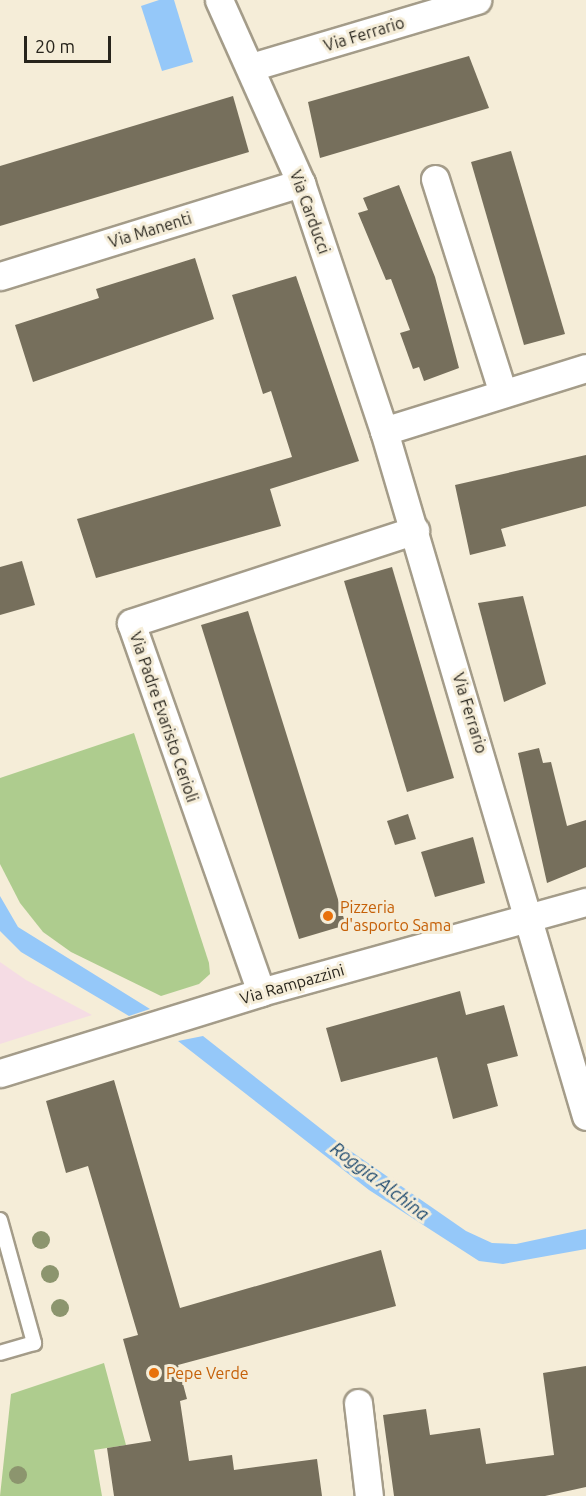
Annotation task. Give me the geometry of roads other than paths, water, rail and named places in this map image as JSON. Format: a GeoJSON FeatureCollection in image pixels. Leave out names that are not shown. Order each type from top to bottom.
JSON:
{"type":"FeatureCollection","features":[{"type":"Feature","properties":{"kind":"street","name":"Via Carducci"},"geometry":{"type":"LineString","coordinates":[[219,0],[301,183],[384,431]]}},
{"type":"Feature","properties":{"kind":"street","name":"Via Ferrario"},"geometry":{"type":"LineString","coordinates":[[251,68],[477,0]]}},
{"type":"Feature","properties":{"kind":"street"},"geometry":{"type":"LineString","coordinates":[[435,179],[503,393]]}},
{"type":"Feature","properties":{"kind":"street","name":"Via Manenti"},"geometry":{"type":"LineString","coordinates":[[0,276],[301,183]]}},
{"type":"Feature","properties":{"kind":"street"},"geometry":{"type":"LineString","coordinates":[[384,431],[586,368]]}},
{"type":"Feature","properties":{"kind":"street","name":"Via Ferrario"},"geometry":{"type":"LineString","coordinates":[[384,431],[530,919],[586,1116]]}},
{"type":"Feature","properties":{"kind":"street","name":"Via Padre Evaristo Cerioli"},"geometry":{"type":"LineString","coordinates":[[261,992],[131,623],[415,530]]}},
{"type":"Feature","properties":{"kind":"street","name":"Via Rampazzini"},"geometry":{"type":"LineString","coordinates":[[0,1073],[261,992],[586,902]]}},
{"type":"Feature","properties":{"kind":"street"},"geometry":{"type":"LineString","coordinates":[[358,1403],[369,1496]]}},
{"type":"Feature","properties":{"kind":"lane"},"geometry":{"type":"LineString","coordinates":[[0,1220],[34,1343],[0,1353]]}},
{"type":"Feature","properties":{"kind":"water"},"geometry":{"type":"Polygon","coordinates":[[[159,0],[174,0],[193,62],[162,71],[141,6],[159,0]]]}},
{"type":"Feature","properties":{"kind":"water"},"geometry":{"type":"Polygon","coordinates":[[[0,896],[18,927],[150,1009],[129,1016],[21,952],[0,931],[0,896]]]}},
{"type":"Feature","properties":{"kind":"water","name":"Roggia Alchina"},"geometry":{"type":"Polygon","coordinates":[[[203,1036],[339,1143],[466,1231],[492,1243],[516,1244],[586,1229],[586,1249],[503,1264],[479,1261],[369,1190],[178,1041],[203,1036]]]}},
{"type":"Feature","properties":{"kind":"place","name":"Pizzeria d'asporto Sama"},"geometry":{"type":"Point","coordinates":[328,916]}},
{"type":"Feature","properties":{"kind":"place","name":"Pepe Verde"},"geometry":{"type":"Point","coordinates":[154,1373]}}]}
